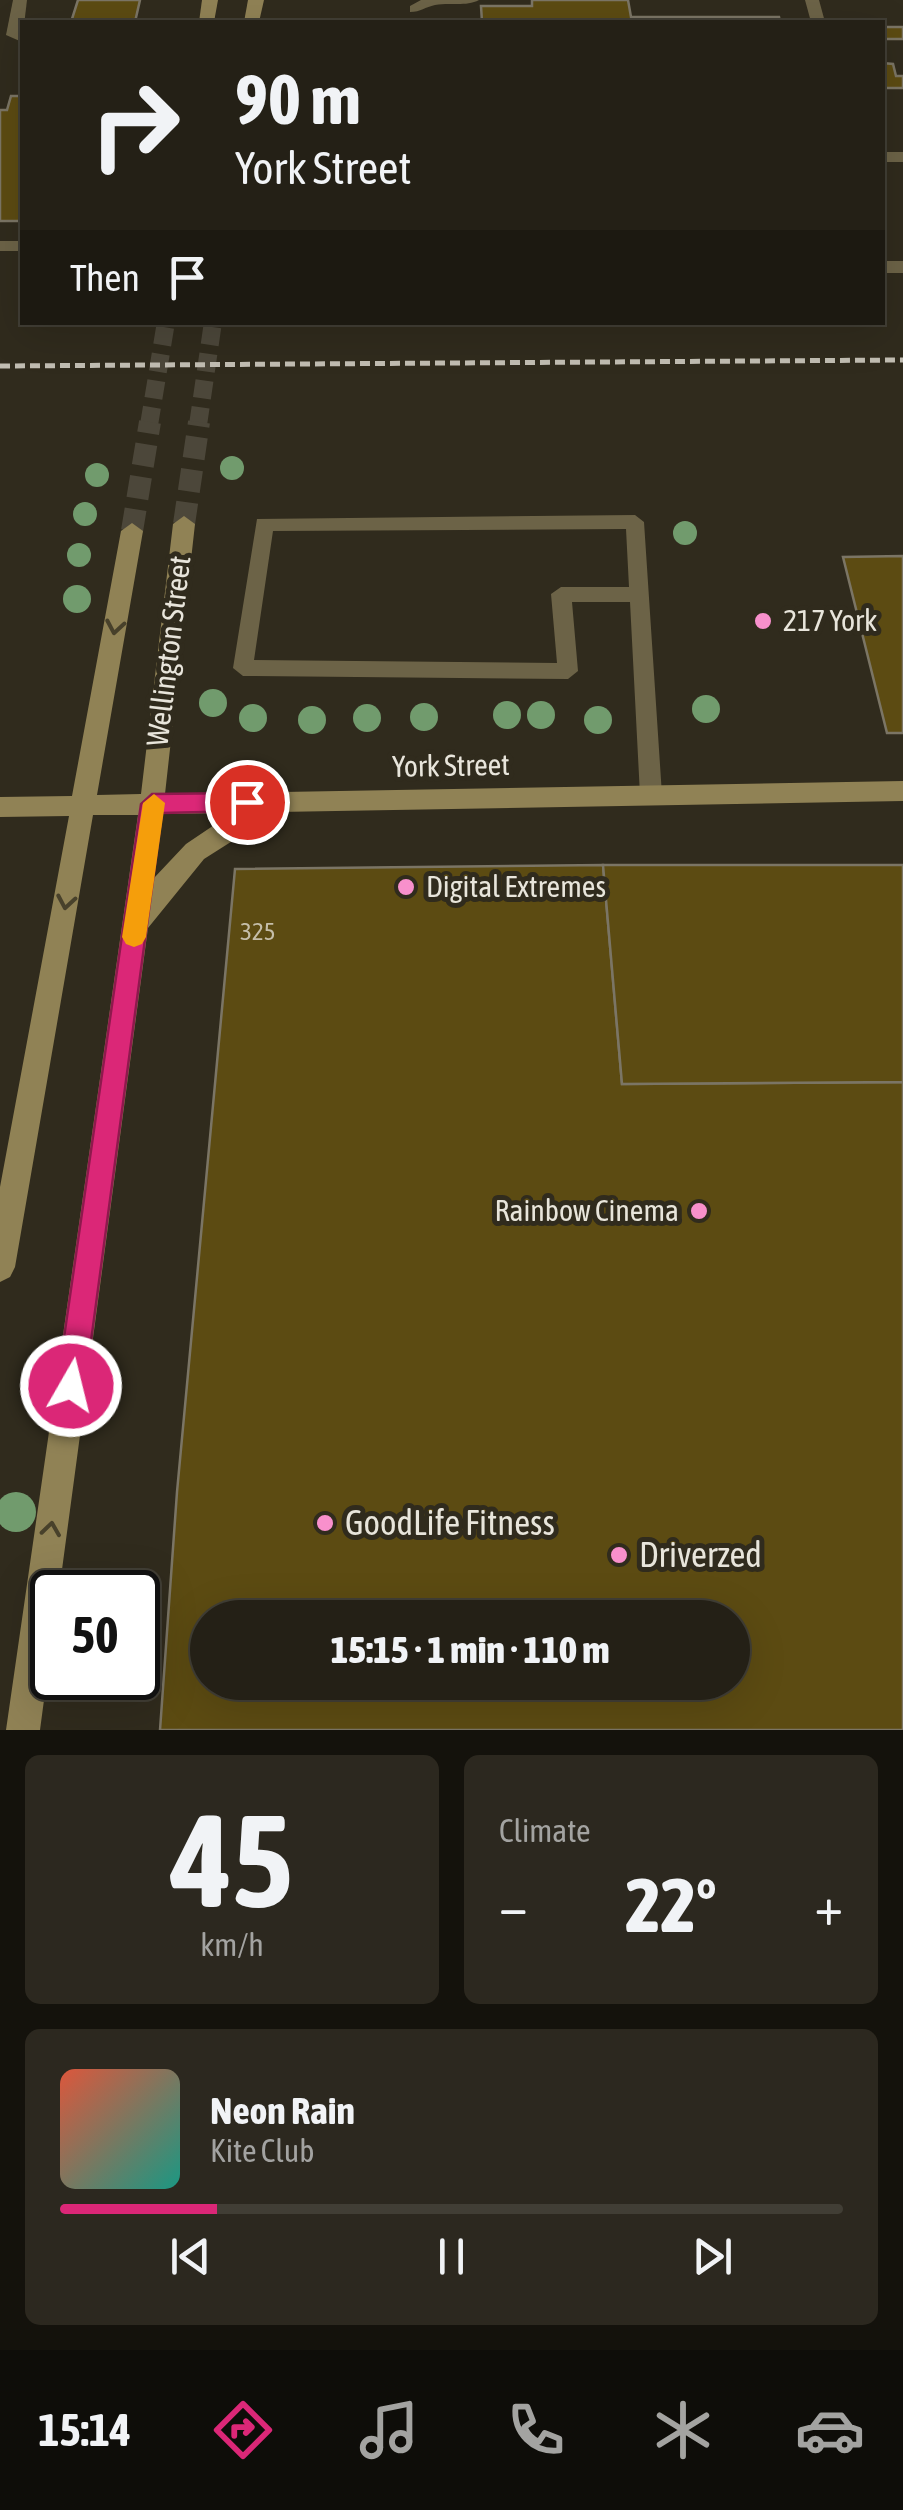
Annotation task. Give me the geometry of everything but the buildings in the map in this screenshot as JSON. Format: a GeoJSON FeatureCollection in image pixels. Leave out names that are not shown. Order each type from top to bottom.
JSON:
{"type":"FeatureCollection","features":[{"type":"Feature","properties":{"kind":"main road","name":"Wellington Street"},"geometry":{"type":"LineString","coordinates":[[24,1730],[152,804],[184,524]]}},
{"type":"Feature","properties":{"kind":"main road","name":"Wellington Street"},"geometry":{"type":"LineString","coordinates":[[0,1267],[132,531]]}},
{"type":"Feature","properties":{"kind":"main road","name":"York Street"},"geometry":{"type":"LineString","coordinates":[[0,806],[903,791]]}},
{"type":"Feature","properties":{"kind":"main road"},"geometry":{"type":"LineString","coordinates":[[135,928],[189,852],[228,825],[279,802]]}},
{"type":"Feature","properties":{"kind":"lane"},"geometry":{"type":"LineString","coordinates":[[20,0],[13,35],[20,37]]}},
{"type":"Feature","properties":{"kind":"lane"},"geometry":{"type":"LineString","coordinates":[[639,595],[561,594],[568,672],[243,668],[264,524],[635,522],[651,795]]}},
{"type":"Feature","properties":{"kind":"tunnel"},"geometry":{"type":"LineString","coordinates":[[149,425],[166,325]]}},
{"type":"Feature","properties":{"kind":"tunnel"},"geometry":{"type":"LineString","coordinates":[[198,425],[213,325]]}},
{"type":"Feature","properties":{"kind":"tunnel"},"geometry":{"type":"LineString","coordinates":[[132,531],[150,422]]}},
{"type":"Feature","properties":{"kind":"tunnel"},"geometry":{"type":"LineString","coordinates":[[184,524],[199,422]]}},
{"type":"Feature","properties":{"kind":"railway"},"geometry":{"type":"LineString","coordinates":[[0,366],[903,360]]}},
{"type":"Feature","properties":{"kind":"slow traffic"},"geometry":{"type":"LineString","coordinates":[[134,937],[154,803]]}},
{"type":"Feature","properties":{"kind":"place","name":"217 York"},"geometry":{"type":"Point","coordinates":[763,621]}},
{"type":"Feature","properties":{"kind":"place","name":"Digital Extremes"},"geometry":{"type":"Point","coordinates":[406,887]}},
{"type":"Feature","properties":{"kind":"place","name":"Rainbow Cinema"},"geometry":{"type":"Point","coordinates":[699,1211]}},
{"type":"Feature","properties":{"kind":"place","name":"GoodLife Fitness"},"geometry":{"type":"Point","coordinates":[325,1523]}},
{"type":"Feature","properties":{"kind":"place","name":"Driverzed"},"geometry":{"type":"Point","coordinates":[619,1555]}},
{"type":"Feature","properties":{"kind":"route"},"geometry":{"type":"LineString","coordinates":[[71,1386],[152,804],[247,802]]}}]}
